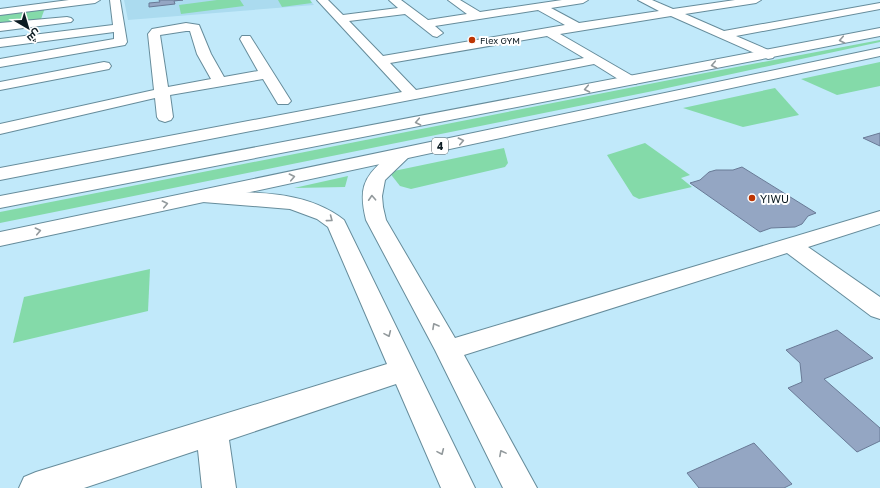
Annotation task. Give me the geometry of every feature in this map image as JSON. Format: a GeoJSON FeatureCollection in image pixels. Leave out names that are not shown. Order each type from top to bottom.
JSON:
{"type":"FeatureCollection","features":[{"type":"Feature","properties":{"kind":"main road"},"geometry":{"type":"LineString","coordinates":[[0,12],[58,3],[95,0]]}},
{"type":"Feature","properties":{"kind":"main road"},"geometry":{"type":"LineString","coordinates":[[0,63],[122,46],[118,28],[115,0]]}},
{"type":"Feature","properties":{"kind":"main road"},"geometry":{"type":"LineString","coordinates":[[322,0],[414,96]]}},
{"type":"Feature","properties":{"kind":"main road"},"geometry":{"type":"LineString","coordinates":[[394,0],[455,48]]}},
{"type":"Feature","properties":{"kind":"main road"},"geometry":{"type":"LineString","coordinates":[[453,0],[478,16]]}},
{"type":"Feature","properties":{"kind":"main road"},"geometry":{"type":"LineString","coordinates":[[425,24],[582,0]]}},
{"type":"Feature","properties":{"kind":"main road"},"geometry":{"type":"LineString","coordinates":[[644,0],[768,55]]}},
{"type":"Feature","properties":{"kind":"main road"},"geometry":{"type":"LineString","coordinates":[[380,61],[577,27],[756,0]]}},
{"type":"Feature","properties":{"kind":"main road"},"geometry":{"type":"LineString","coordinates":[[872,0],[880,2]]}},
{"type":"Feature","properties":{"kind":"main road"},"geometry":{"type":"LineString","coordinates":[[45,22],[58,3]]}},
{"type":"Feature","properties":{"kind":"main road"},"geometry":{"type":"LineString","coordinates":[[540,6],[577,27]]}},
{"type":"Feature","properties":{"kind":"main road"},"geometry":{"type":"LineString","coordinates":[[724,35],[880,6]]}},
{"type":"Feature","properties":{"kind":"main road"},"geometry":{"type":"LineString","coordinates":[[341,19],[408,10]]}},
{"type":"Feature","properties":{"kind":"main road"},"geometry":{"type":"LineString","coordinates":[[103,15],[117,14]]}},
{"type":"Feature","properties":{"kind":"main road"},"geometry":{"type":"LineString","coordinates":[[0,27],[81,18]]}},
{"type":"Feature","properties":{"kind":"main road"},"geometry":{"type":"LineString","coordinates":[[165,117],[163,92],[154,34],[160,31],[186,27],[194,28],[204,54],[220,82]]}},
{"type":"Feature","properties":{"kind":"main road"},"geometry":{"type":"LineString","coordinates":[[0,43],[118,28]]}},
{"type":"Feature","properties":{"kind":"main road"},"geometry":{"type":"LineString","coordinates":[[549,32],[631,81]]}},
{"type":"Feature","properties":{"kind":"main road"},"geometry":{"type":"LineString","coordinates":[[0,202],[768,55],[880,32]]}},
{"type":"Feature","properties":{"kind":"main road"},"geometry":{"type":"LineString","coordinates":[[246,40],[283,101]]}},
{"type":"Feature","properties":{"kind":"main road","name":"4"},"geometry":{"type":"LineString","coordinates":[[0,239],[880,52]]}},
{"type":"Feature","properties":{"kind":"main road"},"geometry":{"type":"LineString","coordinates":[[0,174],[596,60]]}},
{"type":"Feature","properties":{"kind":"main road"},"geometry":{"type":"LineString","coordinates":[[0,86],[104,66]]}},
{"type":"Feature","properties":{"kind":"main road"},"geometry":{"type":"LineString","coordinates":[[0,128],[163,92],[267,74]]}},
{"type":"Feature","properties":{"kind":"main road"},"geometry":{"type":"LineString","coordinates":[[404,153],[375,178],[372,193],[373,208],[376,220],[448,350],[520,488]]}},
{"type":"Feature","properties":{"kind":"main road"},"geometry":{"type":"LineString","coordinates":[[197,197],[286,202],[313,209],[333,220],[340,229],[458,488]]}},
{"type":"Feature","properties":{"kind":"main road"},"geometry":{"type":"LineString","coordinates":[[448,350],[880,217]]}},
{"type":"Feature","properties":{"kind":"main road"},"geometry":{"type":"LineString","coordinates":[[791,245],[880,310]]}},
{"type":"Feature","properties":{"kind":"main road"},"geometry":{"type":"LineString","coordinates":[[36,488],[404,370]]}},
{"type":"Feature","properties":{"kind":"main road"},"geometry":{"type":"LineString","coordinates":[[212,432],[219,488]]}},
{"type":"Feature","properties":{"kind":"shaded area"},"geometry":{"type":"Polygon","coordinates":[[[124,0],[310,0],[314,5],[128,20],[124,0]]]}},
{"type":"Feature","properties":{"kind":"green space"},"geometry":{"type":"Polygon","coordinates":[[[217,0],[240,0],[244,6],[181,14],[179,5],[217,0]]]}},
{"type":"Feature","properties":{"kind":"green space"},"geometry":{"type":"Polygon","coordinates":[[[278,0],[310,0],[312,3],[282,7],[278,0]]]}},
{"type":"Feature","properties":{"kind":"green space"},"geometry":{"type":"Polygon","coordinates":[[[45,8],[41,19],[0,24],[0,14],[45,8]]]}},
{"type":"Feature","properties":{"kind":"green space"},"geometry":{"type":"Polygon","coordinates":[[[880,40],[880,42],[658,90],[0,223],[0,212],[880,40]]]}},
{"type":"Feature","properties":{"kind":"green space"},"geometry":{"type":"Polygon","coordinates":[[[880,62],[880,86],[837,95],[801,79],[880,62]]]}},
{"type":"Feature","properties":{"kind":"green space"},"geometry":{"type":"Polygon","coordinates":[[[775,88],[799,115],[743,127],[683,108],[775,88]]]}},
{"type":"Feature","properties":{"kind":"green space"},"geometry":{"type":"Polygon","coordinates":[[[645,143],[690,175],[681,178],[692,187],[639,199],[633,196],[607,155],[645,143]]]}},
{"type":"Feature","properties":{"kind":"green space"},"geometry":{"type":"Polygon","coordinates":[[[504,148],[508,163],[505,167],[411,189],[400,186],[389,172],[504,148]]]}},
{"type":"Feature","properties":{"kind":"green space"},"geometry":{"type":"Polygon","coordinates":[[[348,176],[345,187],[294,188],[348,176]]]}},
{"type":"Feature","properties":{"kind":"green space"},"geometry":{"type":"Polygon","coordinates":[[[150,269],[148,311],[13,343],[24,297],[150,269]]]}},
{"type":"Feature","properties":{"kind":"building"},"geometry":{"type":"Polygon","coordinates":[[[159,0],[183,0],[174,1],[175,4],[149,7],[149,3],[160,2],[159,0]]]}},
{"type":"Feature","properties":{"kind":"building"},"geometry":{"type":"Polygon","coordinates":[[[880,133],[880,146],[863,138],[880,133]]]}},
{"type":"Feature","properties":{"kind":"building","name":"YIWU"},"geometry":{"type":"Polygon","coordinates":[[[742,167],[816,213],[808,216],[802,224],[795,227],[771,228],[760,232],[690,183],[700,180],[709,172],[716,170],[733,170],[742,167]]]}},
{"type":"Feature","properties":{"kind":"building"},"geometry":{"type":"Polygon","coordinates":[[[837,330],[873,358],[824,379],[880,428],[880,441],[857,452],[788,388],[802,382],[800,363],[786,350],[837,330]]]}},
{"type":"Feature","properties":{"kind":"building"},"geometry":{"type":"Polygon","coordinates":[[[754,443],[792,484],[784,488],[699,488],[687,473],[754,443]]]}},
{"type":"Feature","properties":{"kind":"place","name":"Flex GYM"},"geometry":{"type":"Point","coordinates":[472,40]}},
{"type":"Feature","properties":{"kind":"place","name":"YIWU"},"geometry":{"type":"Point","coordinates":[752,198]}}]}
